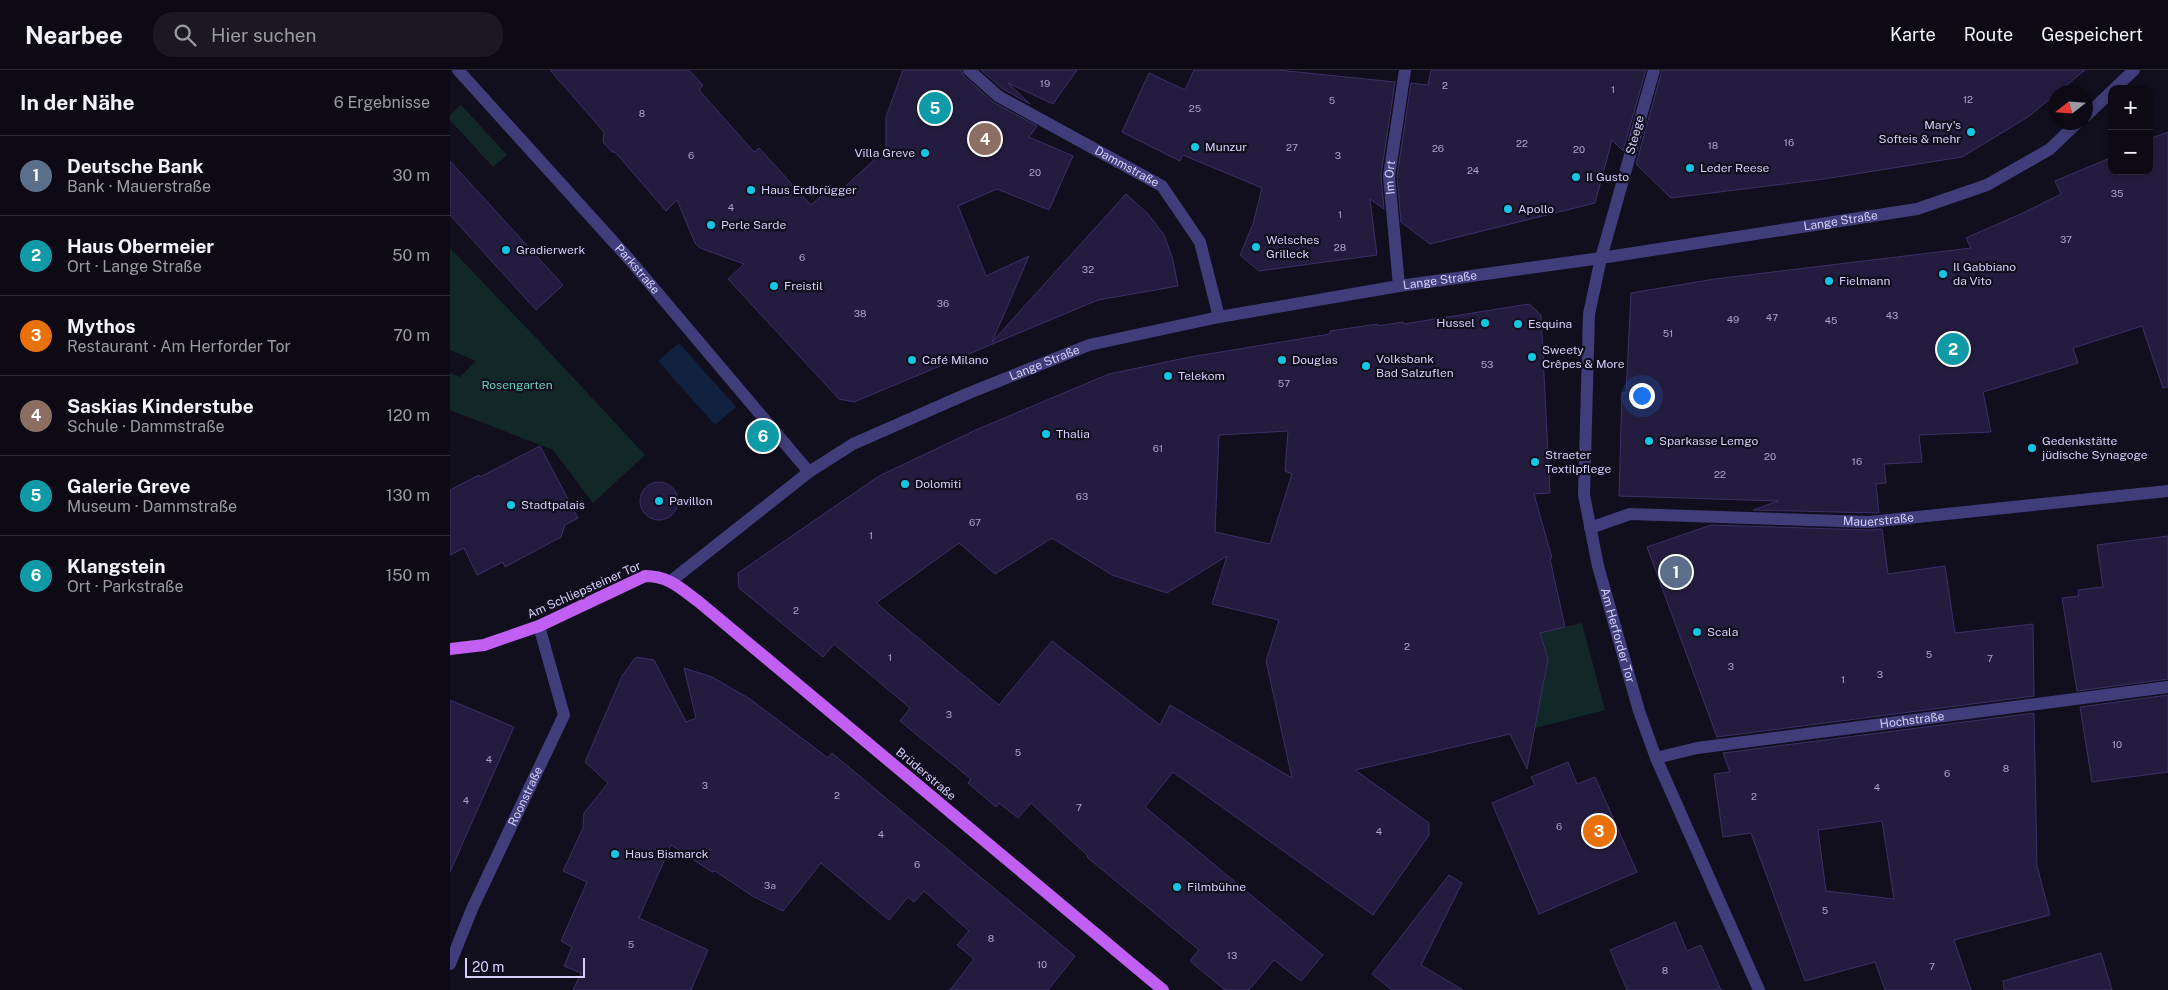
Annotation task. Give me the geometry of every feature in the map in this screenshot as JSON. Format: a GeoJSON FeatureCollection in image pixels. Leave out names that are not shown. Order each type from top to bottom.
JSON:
{"type":"FeatureCollection","features":[{"type":"Feature","properties":{"kind":"main road","name":"Am Schliepsteiner Tor"},"geometry":{"type":"LineString","coordinates":[[450,649],[484,646],[539,626],[645,576],[660,576],[671,581]]}},
{"type":"Feature","properties":{"kind":"main road","name":"Brüderstraße"},"geometry":{"type":"LineString","coordinates":[[671,581],[1163,990]]}},
{"type":"Feature","properties":{"kind":"street","name":"Parkstraße"},"geometry":{"type":"LineString","coordinates":[[458,70],[629,260],[808,472]]}},
{"type":"Feature","properties":{"kind":"street","name":"Dammstraße"},"geometry":{"type":"LineString","coordinates":[[969,70],[998,96],[1162,186],[1200,242],[1219,318]]}},
{"type":"Feature","properties":{"kind":"street","name":"Im Ort"},"geometry":{"type":"LineString","coordinates":[[1399,286],[1388,176],[1405,70]]}},
{"type":"Feature","properties":{"kind":"street","name":"Steege"},"geometry":{"type":"LineString","coordinates":[[1601,258],[1654,70]]}},
{"type":"Feature","properties":{"kind":"street"},"geometry":{"type":"LineString","coordinates":[[2118,85],[2134,70]]}},
{"type":"Feature","properties":{"kind":"street"},"geometry":{"type":"LineString","coordinates":[[2093,109],[2108,95]]}},
{"type":"Feature","properties":{"kind":"street","name":"Lange Straße"},"geometry":{"type":"LineString","coordinates":[[808,472],[854,444],[969,393],[1089,345],[1219,318],[1399,286],[1601,258],[1917,208],[1986,185],[2050,148],[2069,130]]}},
{"type":"Feature","properties":{"kind":"street","name":"Am Herforder Tor"},"geometry":{"type":"LineString","coordinates":[[1601,258],[1589,314],[1584,496],[1590,528],[1600,574],[1636,702],[1656,758],[1759,990]]}},
{"type":"Feature","properties":{"kind":"street"},"geometry":{"type":"LineString","coordinates":[[671,581],[808,472]]}},
{"type":"Feature","properties":{"kind":"street","name":"Mauerstraße"},"geometry":{"type":"LineString","coordinates":[[1590,528],[1630,514],[1869,522],[2168,491]]}},
{"type":"Feature","properties":{"kind":"street","name":"Roonstraße"},"geometry":{"type":"LineString","coordinates":[[450,964],[472,909],[564,715],[539,626]]}},
{"type":"Feature","properties":{"kind":"street","name":"Hochstraße"},"geometry":{"type":"LineString","coordinates":[[1656,758],[1707,747],[2168,687]]}},
{"type":"Feature","properties":{"kind":"green space"},"geometry":{"type":"Polygon","coordinates":[[[461,105],[507,155],[493,167],[450,120],[450,115],[461,105]]]}},
{"type":"Feature","properties":{"kind":"green space","name":"Rosengarten"},"geometry":{"type":"Polygon","coordinates":[[[450,248],[645,455],[593,503],[553,450],[450,410],[450,373],[460,377],[476,361],[450,350],[450,248]]]}},
{"type":"Feature","properties":{"kind":"green space"},"geometry":{"type":"Polygon","coordinates":[[[1582,623],[1605,710],[1535,728],[1548,660],[1540,633],[1582,623]]]}},
{"type":"Feature","properties":{"kind":"water"},"geometry":{"type":"Polygon","coordinates":[[[679,343],[736,407],[715,425],[658,361],[679,343]]]}},
{"type":"Feature","properties":{"kind":"building"},"geometry":{"type":"Polygon","coordinates":[[[550,70],[689,70],[703,85],[699,90],[754,152],[759,148],[811,205],[832,187],[837,194],[886,149],[886,117],[903,70],[961,70],[964,76],[993,102],[1037,126],[1029,137],[1073,156],[1049,210],[997,189],[958,206],[986,276],[1029,256],[992,342],[1126,194],[1148,214],[1164,235],[1173,260],[1178,286],[1098,300],[854,402],[839,399],[728,279],[744,264],[700,248],[695,243],[677,200],[666,211],[615,152],[612,152],[603,142],[604,132],[550,70]]]}},
{"type":"Feature","properties":{"kind":"building"},"geometry":{"type":"Polygon","coordinates":[[[981,70],[1077,70],[1053,104],[1008,83],[1030,104],[1003,89],[981,70]]]}},
{"type":"Feature","properties":{"kind":"building"},"geometry":{"type":"Polygon","coordinates":[[[1194,70],[1278,70],[1395,82],[1381,175],[1384,209],[1370,199],[1377,255],[1259,271],[1240,255],[1253,224],[1262,188],[1183,155],[1180,161],[1122,132],[1149,73],[1185,90],[1194,70]]]}},
{"type":"Feature","properties":{"kind":"building"},"geometry":{"type":"Polygon","coordinates":[[[1431,70],[1646,70],[1623,151],[1612,140],[1595,203],[1430,244],[1401,222],[1397,176],[1411,83],[1428,85],[1431,70]]]}},
{"type":"Feature","properties":{"kind":"building"},"geometry":{"type":"Polygon","coordinates":[[[1662,70],[2085,70],[2067,85],[2048,85],[2048,101],[2028,117],[1962,157],[1824,179],[1671,198],[1636,164],[1662,70]]]}},
{"type":"Feature","properties":{"kind":"building"},"geometry":{"type":"Polygon","coordinates":[[[2168,132],[2168,387],[2163,388],[2142,326],[2073,348],[2078,363],[1983,392],[1991,432],[1919,435],[1922,462],[1884,464],[1886,483],[1876,484],[1879,513],[1753,510],[1778,501],[1619,496],[1622,393],[1626,393],[1631,293],[1715,279],[1971,248],[1966,238],[2061,194],[2055,181],[2108,159],[2108,175],[2153,175],[2153,138],[2168,132]]]}},
{"type":"Feature","properties":{"kind":"building","name":"Gradierwerk"},"geometry":{"type":"Polygon","coordinates":[[[450,161],[563,285],[536,310],[450,215],[450,161]]]}},
{"type":"Feature","properties":{"kind":"building"},"geometry":{"type":"Polygon","coordinates":[[[1529,304],[1541,315],[1550,493],[1534,494],[1552,558],[1550,559],[1565,627],[1540,633],[1548,659],[1527,769],[1510,734],[1355,770],[1429,823],[1429,835],[1373,915],[1173,772],[1145,807],[1323,955],[1301,981],[1274,960],[1249,990],[1225,990],[1190,961],[1199,950],[1087,857],[1031,803],[1018,818],[999,803],[996,807],[968,783],[971,779],[900,721],[910,708],[834,644],[823,657],[739,588],[738,573],[879,476],[978,429],[1109,374],[1190,357],[1330,334],[1330,331],[1378,324],[1378,326],[1403,322],[1404,324],[1529,304]],[[1288,431],[1219,435],[1215,532],[1270,544],[1292,474],[1285,471],[1288,431]],[[1052,538],[995,574],[959,543],[876,603],[999,705],[1052,641],[1160,725],[1170,705],[1292,778],[1266,661],[1279,620],[1212,604],[1227,556],[1167,593],[1112,575],[1052,538]]]}},
{"type":"Feature","properties":{"kind":"building","name":"Stadtpalais"},"geometry":{"type":"Polygon","coordinates":[[[540,446],[578,518],[565,525],[561,537],[505,567],[503,562],[477,575],[464,548],[450,555],[450,490],[540,446]]]}},
{"type":"Feature","properties":{"kind":"building","name":"Pavillon"},"geometry":{"type":"Polygon","coordinates":[[[659,482],[672,488],[678,501],[672,514],[659,520],[646,514],[640,501],[646,488],[659,482]]]}},
{"type":"Feature","properties":{"kind":"building"},"geometry":{"type":"Polygon","coordinates":[[[1711,525],[1882,529],[1888,574],[1945,566],[1955,633],[2033,624],[2034,696],[1717,737],[1647,547],[1711,525]]]}},
{"type":"Feature","properties":{"kind":"building"},"geometry":{"type":"Polygon","coordinates":[[[2168,536],[2168,679],[2077,691],[2062,598],[2079,596],[2078,590],[2103,587],[2097,545],[2168,536]]]}},
{"type":"Feature","properties":{"kind":"building"},"geometry":{"type":"Polygon","coordinates":[[[636,657],[654,660],[686,722],[696,718],[684,668],[712,677],[750,699],[828,758],[832,753],[1075,956],[1048,990],[950,990],[974,959],[957,945],[969,931],[924,891],[914,902],[908,897],[889,920],[821,863],[783,911],[754,897],[671,845],[639,918],[708,950],[691,990],[573,990],[581,973],[564,966],[572,947],[561,941],[587,882],[563,871],[583,828],[584,813],[608,783],[585,762],[622,676],[636,657]]]}},
{"type":"Feature","properties":{"kind":"building"},"geometry":{"type":"Polygon","coordinates":[[[2168,695],[2168,772],[2092,782],[2080,707],[2168,695]]]}},
{"type":"Feature","properties":{"kind":"building"},"geometry":{"type":"Polygon","coordinates":[[[450,700],[514,727],[450,872],[450,700]]]}},
{"type":"Feature","properties":{"kind":"building"},"geometry":{"type":"Polygon","coordinates":[[[2034,713],[2037,866],[2050,915],[1954,940],[1971,990],[1885,990],[1875,962],[1805,981],[1751,833],[1723,837],[1714,774],[1730,772],[1723,753],[2034,713]],[[1882,821],[1818,830],[1826,891],[1894,899],[1882,821]]]}},
{"type":"Feature","properties":{"kind":"building"},"geometry":{"type":"Polygon","coordinates":[[[1568,762],[1577,784],[1595,777],[1637,872],[1539,914],[1492,803],[1535,785],[1531,777],[1568,762]]]}},
{"type":"Feature","properties":{"kind":"building"},"geometry":{"type":"Polygon","coordinates":[[[1449,875],[1462,883],[1421,965],[1463,990],[1392,990],[1372,974],[1449,875]]]}},
{"type":"Feature","properties":{"kind":"building"},"geometry":{"type":"Polygon","coordinates":[[[1675,922],[1687,951],[1701,945],[1721,990],[1627,990],[1610,950],[1675,922]]]}},
{"type":"Feature","properties":{"kind":"building"},"geometry":{"type":"Polygon","coordinates":[[[2101,953],[2112,990],[2004,990],[2003,981],[2101,953]]]}},
{"type":"Feature","properties":{"kind":"place","name":"Galerie Greve"},"geometry":{"type":"Point","coordinates":[935,108]}},
{"type":"Feature","properties":{"kind":"place","name":"Mary's Softeis & mehr"},"geometry":{"type":"Point","coordinates":[1971,132]}},
{"type":"Feature","properties":{"kind":"place","name":"Saskias Kinderstube"},"geometry":{"type":"Point","coordinates":[985,139]}},
{"type":"Feature","properties":{"kind":"place","name":"Munzur"},"geometry":{"type":"Point","coordinates":[1195,147]}},
{"type":"Feature","properties":{"kind":"place","name":"Villa Greve"},"geometry":{"type":"Point","coordinates":[925,153]}},
{"type":"Feature","properties":{"kind":"place","name":"Leder Reese"},"geometry":{"type":"Point","coordinates":[1690,168]}},
{"type":"Feature","properties":{"kind":"place","name":"Il Gusto"},"geometry":{"type":"Point","coordinates":[1576,177]}},
{"type":"Feature","properties":{"kind":"place","name":"Haus Erdbrügger"},"geometry":{"type":"Point","coordinates":[751,190]}},
{"type":"Feature","properties":{"kind":"place","name":"Apollo"},"geometry":{"type":"Point","coordinates":[1508,209]}},
{"type":"Feature","properties":{"kind":"place","name":"Perle Sarde"},"geometry":{"type":"Point","coordinates":[711,225]}},
{"type":"Feature","properties":{"kind":"place","name":"Welsches Grilleck"},"geometry":{"type":"Point","coordinates":[1256,247]}},
{"type":"Feature","properties":{"kind":"place","name":"Gradierwerk"},"geometry":{"type":"Point","coordinates":[506,250]}},
{"type":"Feature","properties":{"kind":"place","name":"Il Gabbiano da Vito"},"geometry":{"type":"Point","coordinates":[1943,274]}},
{"type":"Feature","properties":{"kind":"place","name":"Fielmann"},"geometry":{"type":"Point","coordinates":[1829,281]}},
{"type":"Feature","properties":{"kind":"place","name":"Freistil"},"geometry":{"type":"Point","coordinates":[774,286]}},
{"type":"Feature","properties":{"kind":"place","name":"Hussel"},"geometry":{"type":"Point","coordinates":[1485,323]}},
{"type":"Feature","properties":{"kind":"place","name":"Esquina"},"geometry":{"type":"Point","coordinates":[1518,324]}},
{"type":"Feature","properties":{"kind":"place","name":"Haus Obermeier"},"geometry":{"type":"Point","coordinates":[1953,349]}},
{"type":"Feature","properties":{"kind":"place","name":"Sweety Crêpes & More"},"geometry":{"type":"Point","coordinates":[1532,357]}},
{"type":"Feature","properties":{"kind":"place","name":"Café Milano"},"geometry":{"type":"Point","coordinates":[912,360]}},
{"type":"Feature","properties":{"kind":"place","name":"Douglas"},"geometry":{"type":"Point","coordinates":[1282,360]}},
{"type":"Feature","properties":{"kind":"place","name":"Volksbank Bad Salzuflen"},"geometry":{"type":"Point","coordinates":[1366,366]}},
{"type":"Feature","properties":{"kind":"place","name":"Telekom"},"geometry":{"type":"Point","coordinates":[1168,376]}},
{"type":"Feature","properties":{"kind":"place","name":"Thalia"},"geometry":{"type":"Point","coordinates":[1046,434]}},
{"type":"Feature","properties":{"kind":"place","name":"Klangstein"},"geometry":{"type":"Point","coordinates":[763,436]}},
{"type":"Feature","properties":{"kind":"place","name":"Sparkasse Lemgo"},"geometry":{"type":"Point","coordinates":[1649,441]}},
{"type":"Feature","properties":{"kind":"place","name":"Gedenkstätte jüdische Synagoge"},"geometry":{"type":"Point","coordinates":[2032,448]}},
{"type":"Feature","properties":{"kind":"place","name":"Straeter Textilpflege"},"geometry":{"type":"Point","coordinates":[1535,462]}},
{"type":"Feature","properties":{"kind":"place","name":"Dolomiti"},"geometry":{"type":"Point","coordinates":[905,484]}},
{"type":"Feature","properties":{"kind":"place","name":"Pavillon"},"geometry":{"type":"Point","coordinates":[659,501]}},
{"type":"Feature","properties":{"kind":"place","name":"Stadtpalais"},"geometry":{"type":"Point","coordinates":[511,505]}},
{"type":"Feature","properties":{"kind":"place","name":"Deutsche Bank"},"geometry":{"type":"Point","coordinates":[1676,572]}},
{"type":"Feature","properties":{"kind":"place","name":"Scala"},"geometry":{"type":"Point","coordinates":[1697,632]}},
{"type":"Feature","properties":{"kind":"place","name":"Mythos"},"geometry":{"type":"Point","coordinates":[1599,831]}},
{"type":"Feature","properties":{"kind":"place","name":"Haus Bismarck"},"geometry":{"type":"Point","coordinates":[615,854]}},
{"type":"Feature","properties":{"kind":"place","name":"Filmbühne"},"geometry":{"type":"Point","coordinates":[1177,887]}}]}
